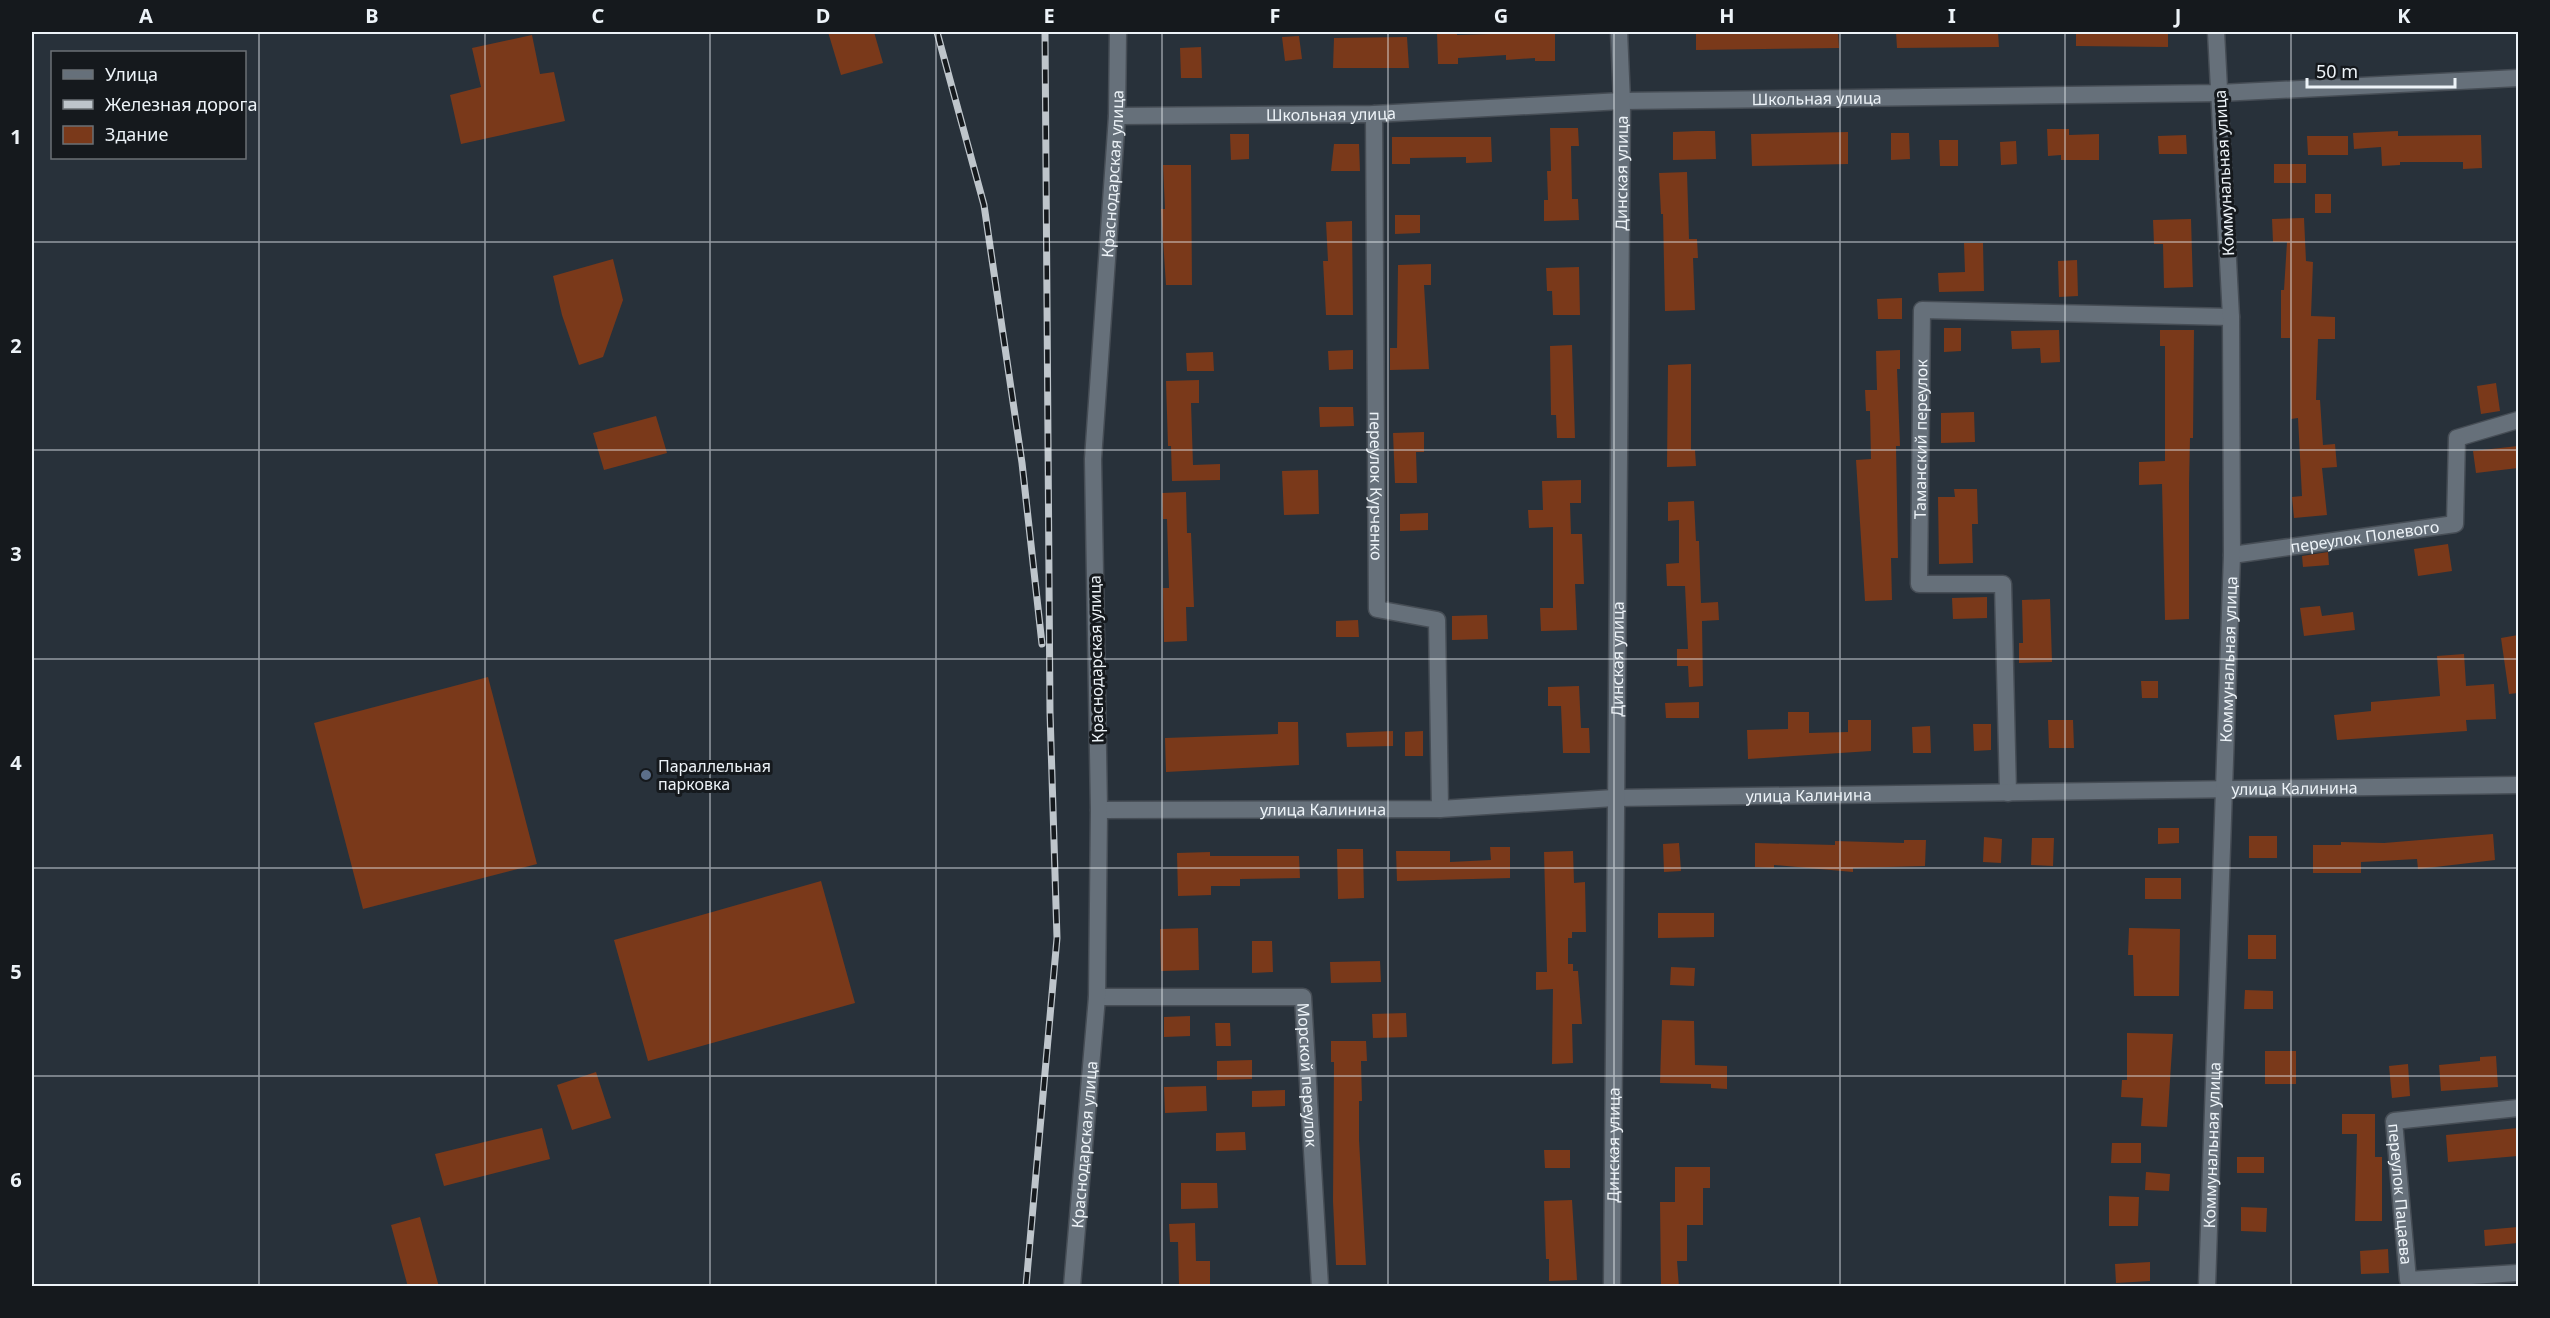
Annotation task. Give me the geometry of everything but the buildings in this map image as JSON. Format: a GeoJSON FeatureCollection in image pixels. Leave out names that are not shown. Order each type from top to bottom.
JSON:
{"type":"FeatureCollection","features":[{"type":"Feature","properties":{"kind":"street","name":"Краснодарская улица"},"geometry":{"type":"LineString","coordinates":[[1072,1287],[1097,997],[1099,810],[1093,459],[1117,116],[1118,32]]}},
{"type":"Feature","properties":{"kind":"street","name":"Динская улица"},"geometry":{"type":"LineString","coordinates":[[1612,1287],[1614,798],[1622,101],[1619,32]]}},
{"type":"Feature","properties":{"kind":"street","name":"Коммунальная улица"},"geometry":{"type":"LineString","coordinates":[[2207,1287],[2222,788],[2232,555],[2230,317],[2216,32]]}},
{"type":"Feature","properties":{"kind":"street","name":"Школьная улица"},"geometry":{"type":"LineString","coordinates":[[1117,116],[1374,114],[1622,101],[2220,93],[2518,78]]}},
{"type":"Feature","properties":{"kind":"street","name":"переулок Курченко"},"geometry":{"type":"LineString","coordinates":[[1374,114],[1377,609],[1437,620],[1440,809]]}},
{"type":"Feature","properties":{"kind":"street","name":"Таманский переулок"},"geometry":{"type":"LineString","coordinates":[[2008,793],[2003,584],[1919,584],[1922,310],[2230,317]]}},
{"type":"Feature","properties":{"kind":"street","name":"переулок Полевого"},"geometry":{"type":"LineString","coordinates":[[2232,555],[2455,524],[2457,438],[2518,420]]}},
{"type":"Feature","properties":{"kind":"street","name":"улица Калинина"},"geometry":{"type":"LineString","coordinates":[[1099,810],[1440,809],[1614,798],[2518,785]]}},
{"type":"Feature","properties":{"kind":"street","name":"Морской переулок"},"geometry":{"type":"LineString","coordinates":[[1097,997],[1303,997],[1320,1287]]}},
{"type":"Feature","properties":{"kind":"street","name":"переулок Пацаева"},"geometry":{"type":"LineString","coordinates":[[2518,1108],[2394,1121],[2408,1280],[2518,1273]]}},
{"type":"Feature","properties":{"kind":"railway"},"geometry":{"type":"LineString","coordinates":[[937,32],[984,205],[1022,463],[1042,644]]}},
{"type":"Feature","properties":{"kind":"railway"},"geometry":{"type":"LineString","coordinates":[[1026,1286],[1057,938],[1050,712],[1045,32]]}},
{"type":"Feature","properties":{"kind":"place","name":"Параллельная парковка"},"geometry":{"type":"Point","coordinates":[646,775]}}]}
